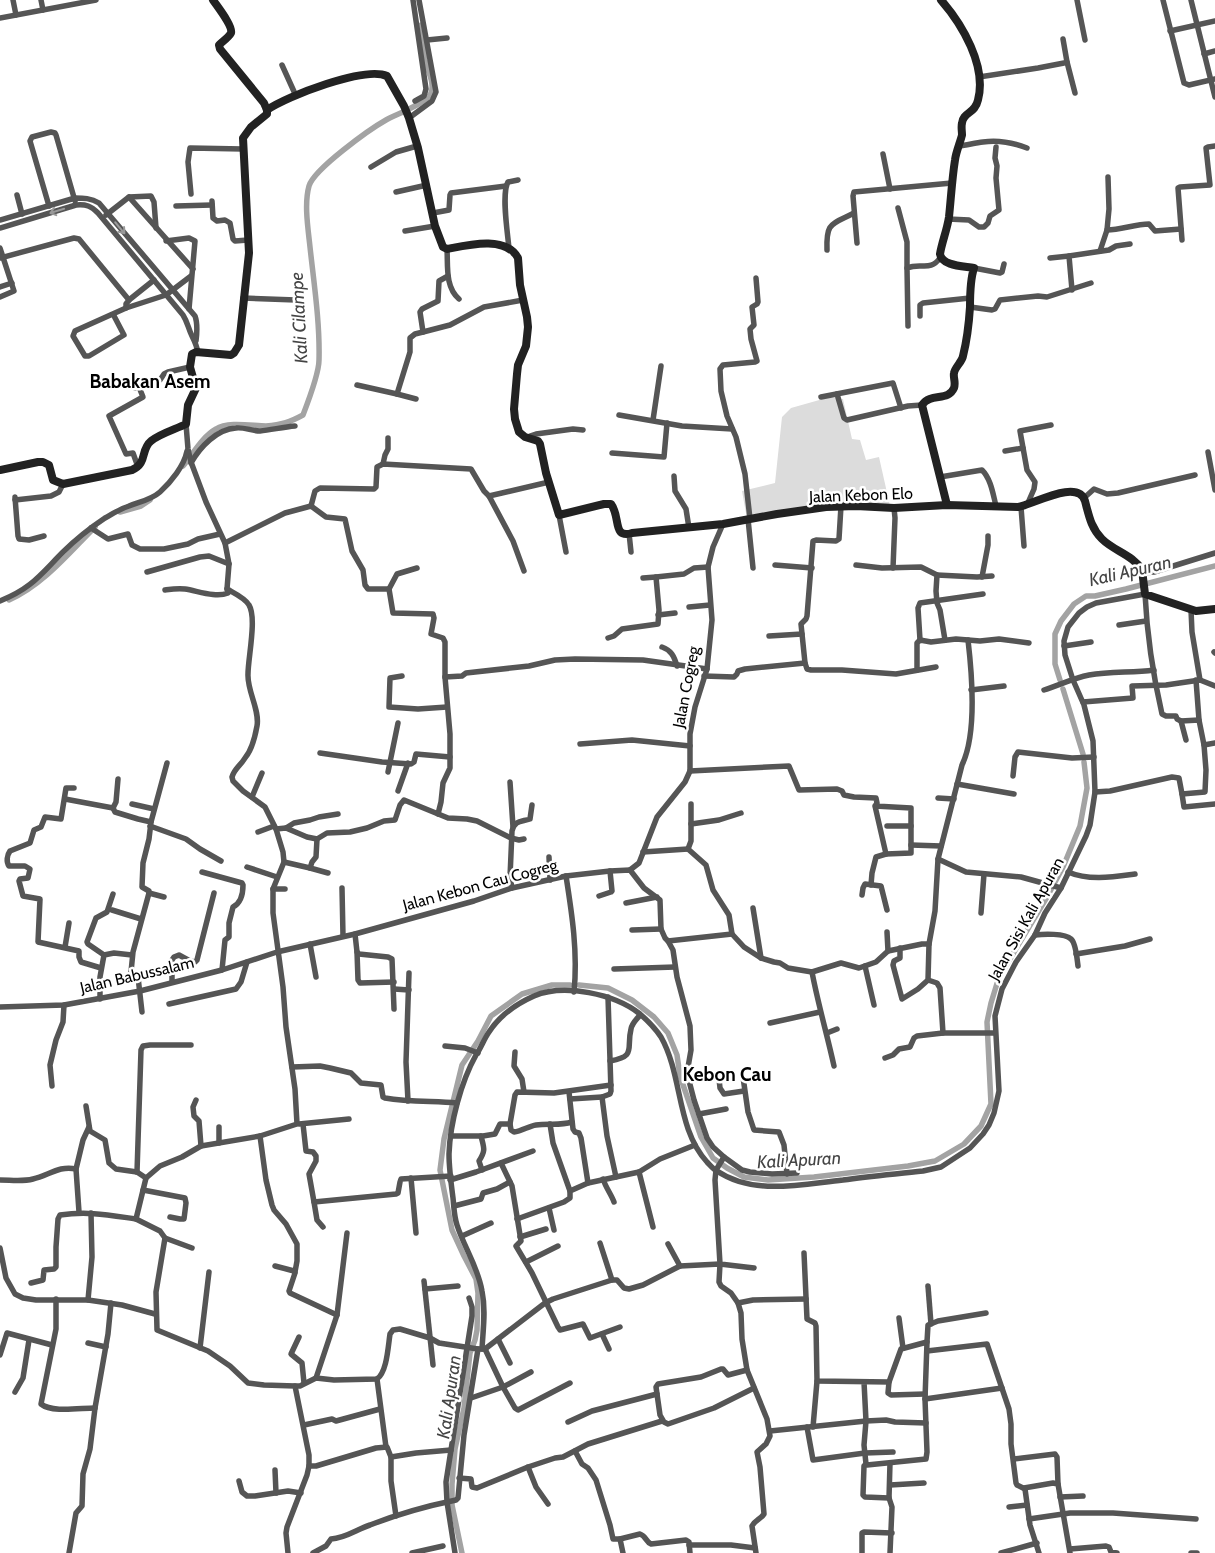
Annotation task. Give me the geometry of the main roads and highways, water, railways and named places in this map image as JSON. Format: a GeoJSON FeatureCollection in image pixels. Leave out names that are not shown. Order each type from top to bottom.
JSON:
{"type":"FeatureCollection","features":[{"type":"Feature","properties":{"kind":"waterway","name":"Kali Cilampe"},"geometry":{"type":"LineString","coordinates":[[183,466],[206,436],[216,429],[227,425],[277,425],[303,415],[319,366],[318,318],[307,216],[309,186],[331,160],[356,140],[386,120],[424,101],[431,93],[432,85],[425,60],[421,25]]}},
{"type":"Feature","properties":{"kind":"waterway","name":"Kali Cilampe"},"geometry":{"type":"LineString","coordinates":[[120,512],[141,506],[150,500]]}},
{"type":"Feature","properties":{"kind":"waterway","name":"Kali Cilampe"},"geometry":{"type":"LineString","coordinates":[[9,600],[21,594],[44,577],[95,527]]}},
{"type":"Feature","properties":{"kind":"waterway","name":"Kali Apuran"},"geometry":{"type":"LineString","coordinates":[[1060,680],[1055,664],[1055,634],[1061,621],[1074,604],[1086,596],[1095,596],[1126,589],[1215,566]]}},
{"type":"Feature","properties":{"kind":"waterway"},"geometry":{"type":"LineString","coordinates":[[1063,689],[1083,754]]}},
{"type":"Feature","properties":{"kind":"waterway","name":"Kali Apuran"},"geometry":{"type":"LineString","coordinates":[[579,985],[608,988],[632,1000],[654,1017],[668,1033],[677,1055],[680,1076],[701,1137],[713,1158],[744,1177],[768,1180],[814,1177],[935,1161],[964,1144],[981,1126],[991,1104],[987,1022],[991,1003],[999,977],[1047,897],[1063,867],[1080,826],[1087,788],[1084,762]]}},
{"type":"Feature","properties":{"kind":"waterway","name":"Kali Apuran"},"geometry":{"type":"LineString","coordinates":[[462,1553],[452,1505],[452,1484],[455,1449],[464,1408],[470,1353],[477,1330],[478,1293],[476,1279],[452,1230],[440,1170],[444,1139],[462,1065],[478,1041],[491,1016],[522,994],[552,985],[570,985]]}},
{"type":"Feature","properties":{"kind":"district","name":"Babakan Asem"},"geometry":{"type":"Point","coordinates":[150,381]}},
{"type":"Feature","properties":{"kind":"district","name":"Kebon Cau"},"geometry":{"type":"Point","coordinates":[727,1074]}}]}
